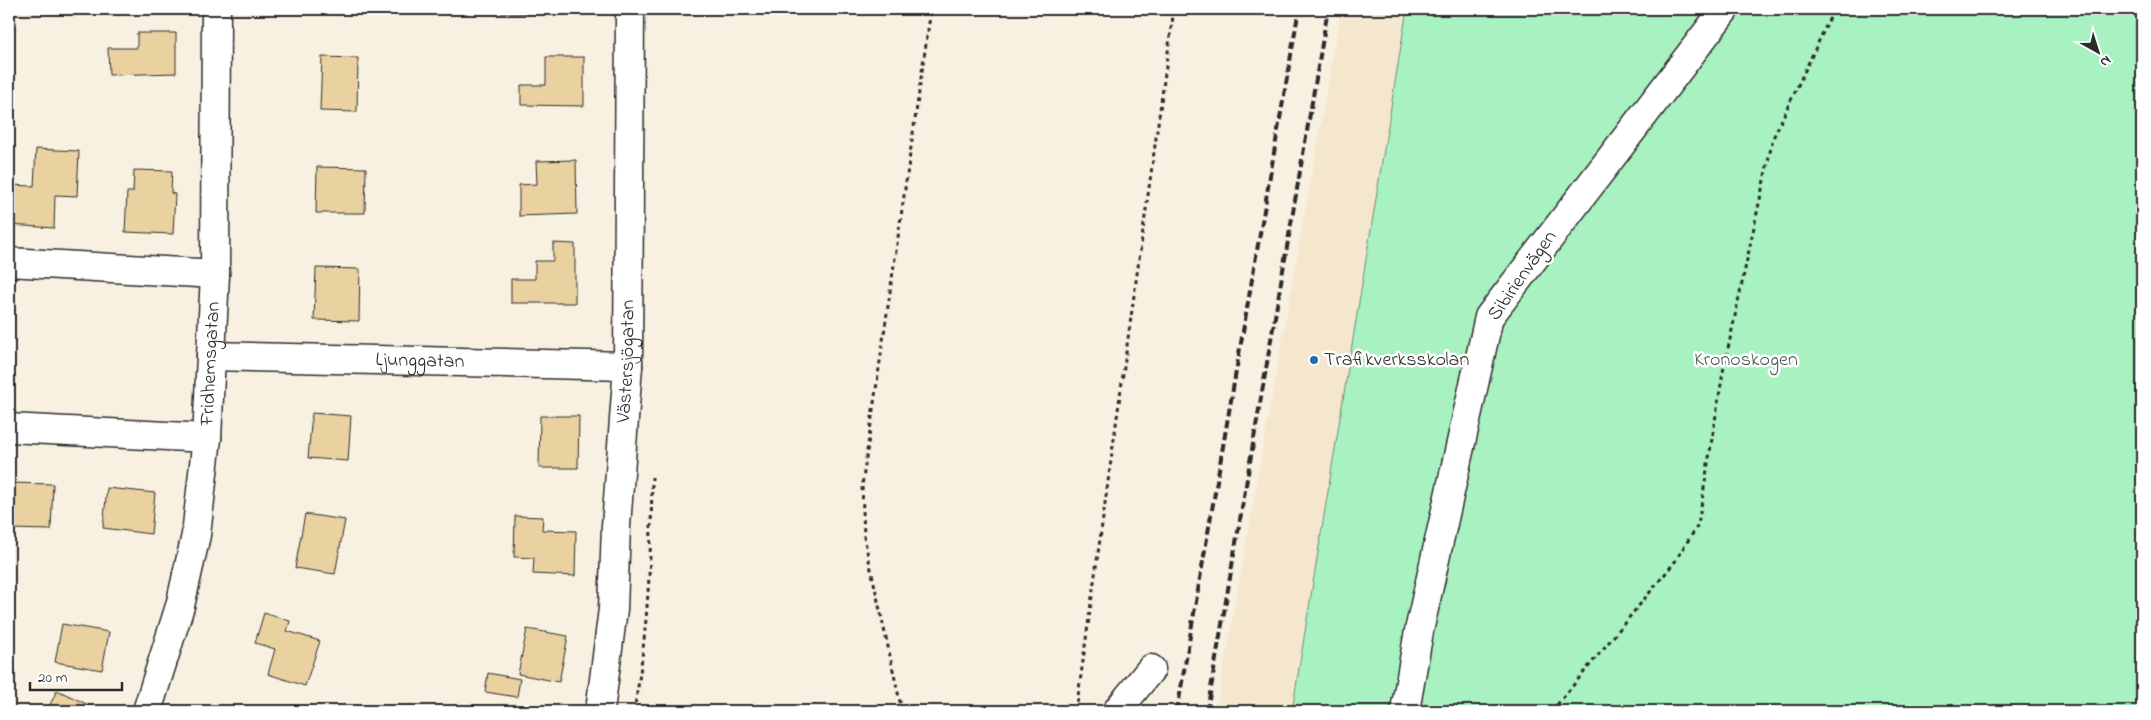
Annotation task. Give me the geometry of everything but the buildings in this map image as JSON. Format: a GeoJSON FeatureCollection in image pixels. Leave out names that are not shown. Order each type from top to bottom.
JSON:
{"type":"FeatureCollection","features":[{"type":"Feature","properties":{"kind":"street","name":"Fridhemsgatan"},"geometry":{"type":"LineString","coordinates":[[147,711],[180,606],[196,535],[207,438],[215,274],[216,9]]}},
{"type":"Feature","properties":{"kind":"street","name":"Västersjögatan"},"geometry":{"type":"LineString","coordinates":[[600,711],[613,609],[616,526],[628,366],[630,9]]}},
{"type":"Feature","properties":{"kind":"street","name":"Sibirienvägen"},"geometry":{"type":"LineString","coordinates":[[1405,711],[1419,631],[1489,317],[1724,9]]}},
{"type":"Feature","properties":{"kind":"street"},"geometry":{"type":"LineString","coordinates":[[9,262],[215,274]]}},
{"type":"Feature","properties":{"kind":"street","name":"Ljunggatan"},"geometry":{"type":"LineString","coordinates":[[211,356],[628,366]]}},
{"type":"Feature","properties":{"kind":"street"},"geometry":{"type":"LineString","coordinates":[[9,428],[207,438]]}},
{"type":"Feature","properties":{"kind":"street"},"geometry":{"type":"LineString","coordinates":[[1118,711],[1151,669]]}},
{"type":"Feature","properties":{"kind":"path"},"geometry":{"type":"LineString","coordinates":[[902,711],[864,537],[862,486],[931,9]]}},
{"type":"Feature","properties":{"kind":"path"},"geometry":{"type":"LineString","coordinates":[[1076,711],[1174,9]]}},
{"type":"Feature","properties":{"kind":"path"},"geometry":{"type":"LineString","coordinates":[[1552,711],[1674,563],[1698,525],[1722,372],[1773,138],[1834,9]]}},
{"type":"Feature","properties":{"kind":"shaded area","name":"Trafikverksskolan"},"geometry":{"type":"Polygon","coordinates":[[[1341,9],[1407,9],[1292,711],[1216,711],[1341,9]]]}},
{"type":"Feature","properties":{"kind":"green space","name":"Kronoskogen"},"geometry":{"type":"Polygon","coordinates":[[[1407,9],[2142,9],[2142,711],[1292,711],[1407,9]]]}},
{"type":"Feature","properties":{"kind":"railway"},"geometry":{"type":"LineString","coordinates":[[1177,711],[1299,9]]}},
{"type":"Feature","properties":{"kind":"railway"},"geometry":{"type":"LineString","coordinates":[[1207,711],[1328,9]]}},
{"type":"Feature","properties":{"kind":"place","name":"Trafikverksskolan"},"geometry":{"type":"Point","coordinates":[1314,360]}}]}
